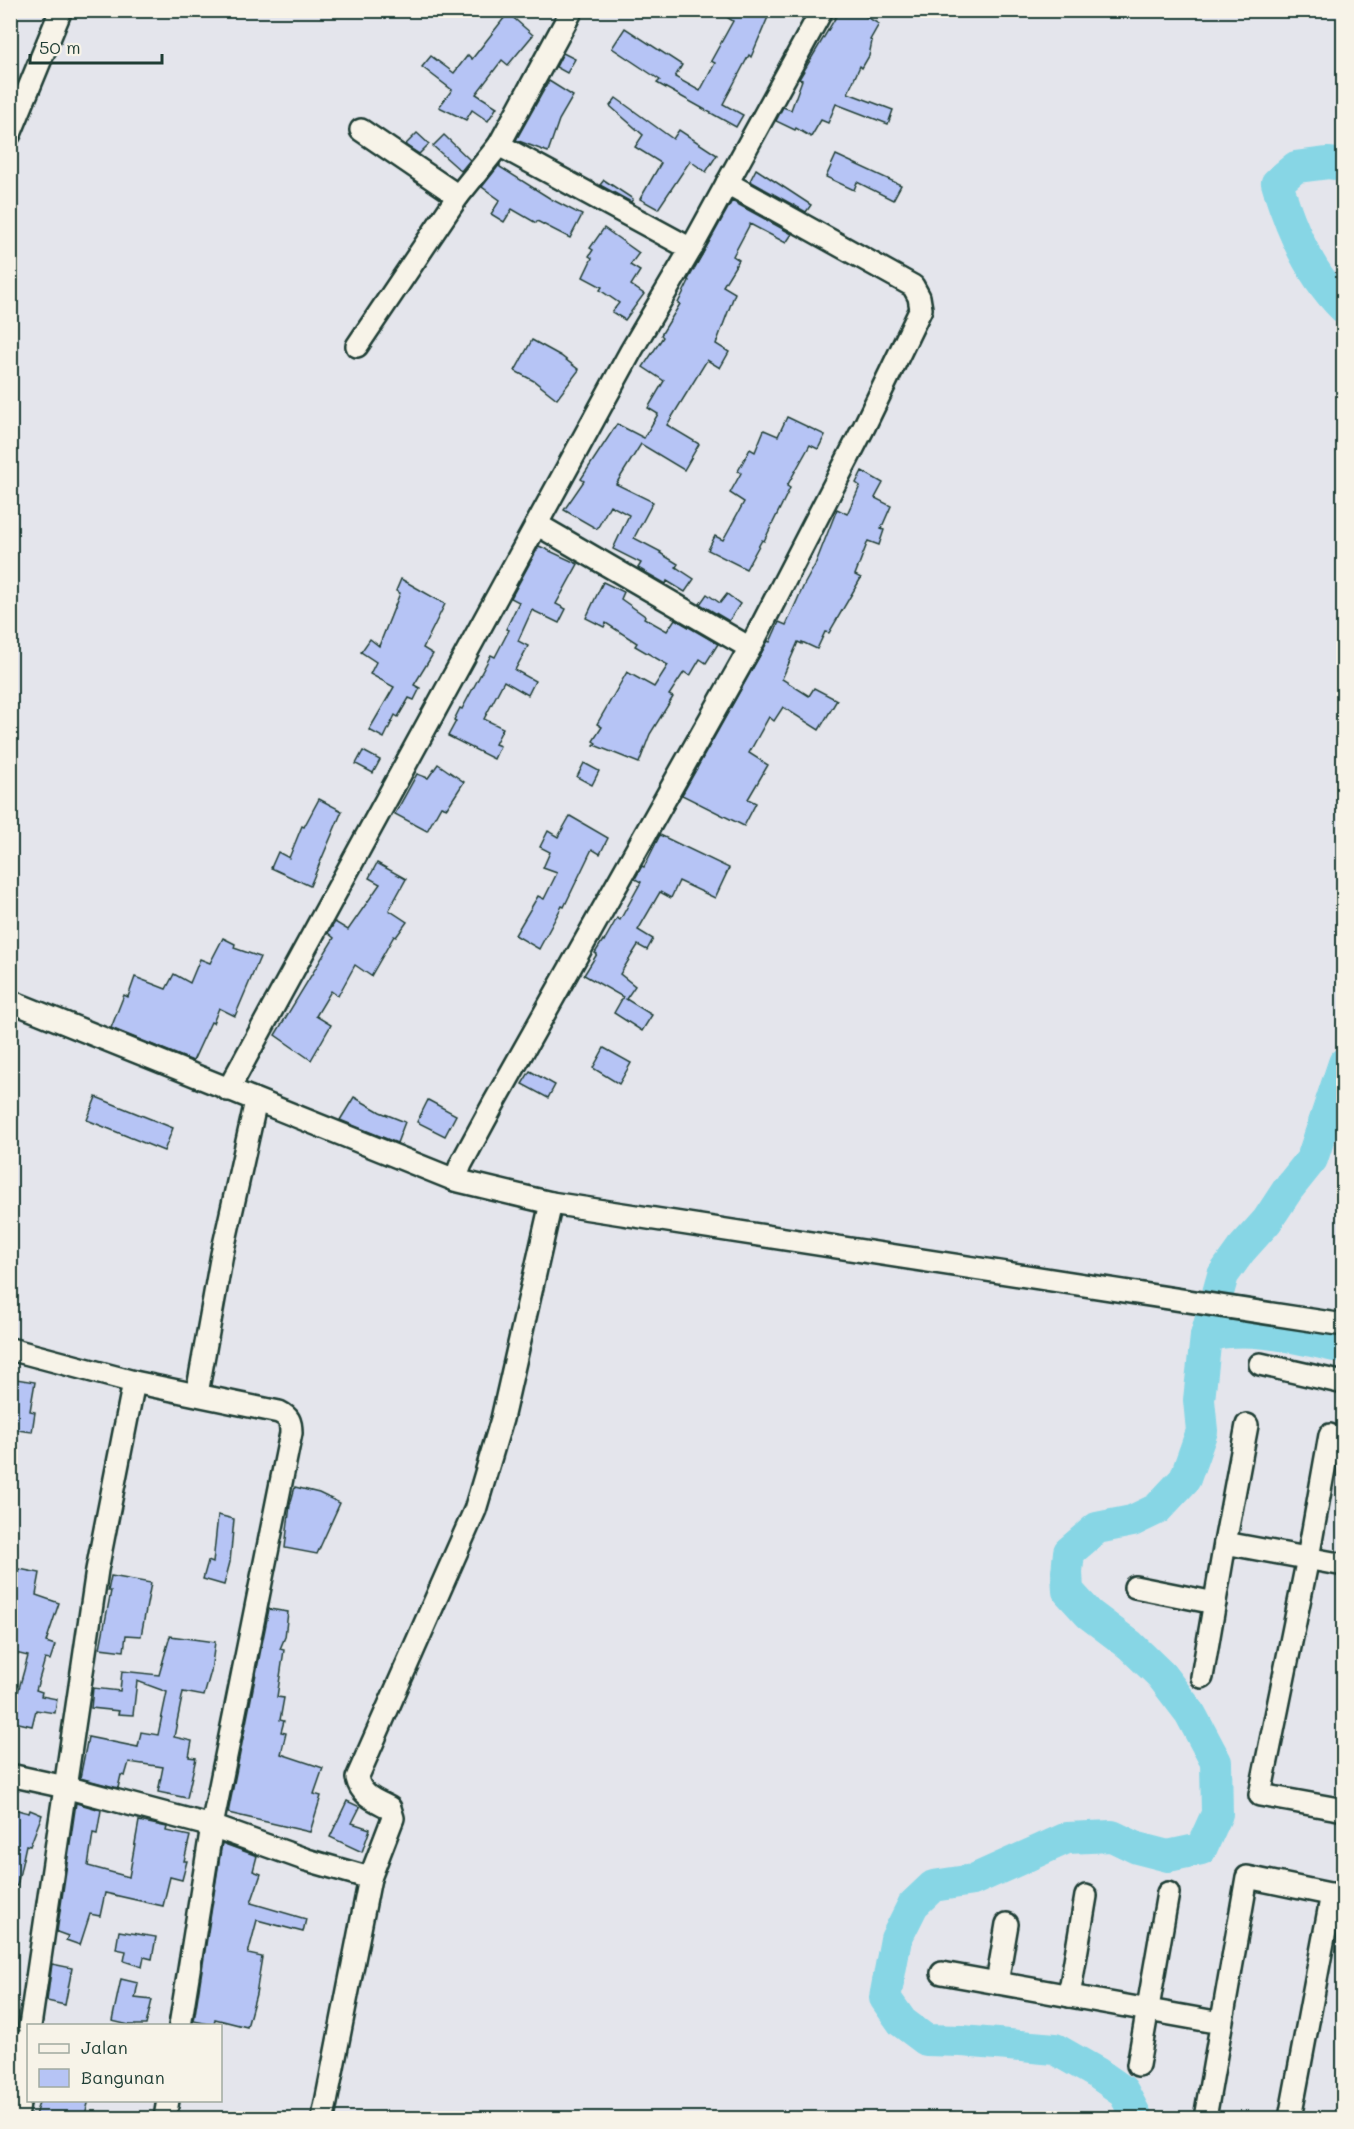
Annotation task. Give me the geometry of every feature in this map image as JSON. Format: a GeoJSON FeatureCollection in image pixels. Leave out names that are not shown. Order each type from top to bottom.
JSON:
{"type":"FeatureCollection","features":[{"type":"Feature","properties":{"kind":"street"},"geometry":{"type":"LineString","coordinates":[[10,134],[61,10]]}},
{"type":"Feature","properties":{"kind":"street"},"geometry":{"type":"LineString","coordinates":[[357,346],[458,196],[499,145],[572,10]]}},
{"type":"Feature","properties":{"kind":"street"},"geometry":{"type":"LineString","coordinates":[[228,1090],[631,351],[691,249],[822,10]]}},
{"type":"Feature","properties":{"kind":"street"},"geometry":{"type":"LineString","coordinates":[[361,130],[458,196]]}},
{"type":"Feature","properties":{"kind":"street"},"geometry":{"type":"LineString","coordinates":[[499,145],[691,249]]}},
{"type":"Feature","properties":{"kind":"street"},"geometry":{"type":"LineString","coordinates":[[455,1180],[494,1103],[750,648],[864,427],[921,309],[919,297],[913,286],[727,183]]}},
{"type":"Feature","properties":{"kind":"street"},"geometry":{"type":"LineString","coordinates":[[538,525],[750,648]]}},
{"type":"Feature","properties":{"kind":"street"},"geometry":{"type":"LineString","coordinates":[[10,1001],[455,1180],[551,1203],[1344,1325]]}},
{"type":"Feature","properties":{"kind":"street"},"geometry":{"type":"LineString","coordinates":[[196,1394],[222,1254],[256,1101]]}},
{"type":"Feature","properties":{"kind":"street"},"geometry":{"type":"LineString","coordinates":[[323,2118],[370,1878],[393,1818],[390,1809],[365,1795],[357,1778],[476,1510],[502,1419],[551,1203]]}},
{"type":"Feature","properties":{"kind":"street"},"geometry":{"type":"LineString","coordinates":[[10,1349],[134,1382],[279,1412],[291,1422],[291,1433],[212,1826],[180,2024]]}},
{"type":"Feature","properties":{"kind":"street"},"geometry":{"type":"LineString","coordinates":[[1260,1364],[1344,1383]]}},
{"type":"Feature","properties":{"kind":"street"},"geometry":{"type":"LineString","coordinates":[[30,2024],[97,1570],[134,1382]]}},
{"type":"Feature","properties":{"kind":"street"},"geometry":{"type":"LineString","coordinates":[[1202,1677],[1247,1425]]}},
{"type":"Feature","properties":{"kind":"street"},"geometry":{"type":"LineString","coordinates":[[1330,1436],[1260,1795],[1344,1810]]}},
{"type":"Feature","properties":{"kind":"street"},"geometry":{"type":"LineString","coordinates":[[1226,1543],[1344,1565]]}},
{"type":"Feature","properties":{"kind":"street"},"geometry":{"type":"LineString","coordinates":[[1135,1587],[1215,1603]]}},
{"type":"Feature","properties":{"kind":"street"},"geometry":{"type":"LineString","coordinates":[[10,1775],[65,1787],[212,1826],[307,1860],[370,1878]]}},
{"type":"Feature","properties":{"kind":"street"},"geometry":{"type":"LineString","coordinates":[[1205,2118],[1247,1877],[1338,1896],[1290,2118]]}},
{"type":"Feature","properties":{"kind":"street"},"geometry":{"type":"LineString","coordinates":[[1138,2065],[1168,1893]]}},
{"type":"Feature","properties":{"kind":"street"},"geometry":{"type":"LineString","coordinates":[[1069,1996],[1086,1896]]}},
{"type":"Feature","properties":{"kind":"street"},"geometry":{"type":"LineString","coordinates":[[997,1983],[1008,1924]]}},
{"type":"Feature","properties":{"kind":"street"},"geometry":{"type":"LineString","coordinates":[[942,1973],[1221,2024]]}},
{"type":"Feature","properties":{"kind":"street"},"geometry":{"type":"LineString","coordinates":[[17,2118],[27,2045]]}},
{"type":"Feature","properties":{"kind":"street"},"geometry":{"type":"LineString","coordinates":[[165,2118],[168,2102]]}},
{"type":"Feature","properties":{"kind":"building"},"geometry":{"type":"Polygon","coordinates":[[[716,10],[771,10],[751,57],[749,55],[723,104],[743,115],[736,127],[657,83],[660,80],[612,48],[625,28],[682,65],[675,77],[700,91],[715,63],[711,61],[733,21],[716,10]]]}},
{"type":"Feature","properties":{"kind":"building"},"geometry":{"type":"Polygon","coordinates":[[[840,10],[855,10],[879,24],[870,40],[872,41],[869,56],[862,68],[860,66],[848,93],[893,110],[888,124],[836,104],[828,123],[821,120],[811,137],[796,128],[795,130],[776,121],[783,107],[791,110],[802,80],[799,79],[840,10]]]}},
{"type":"Feature","properties":{"kind":"building"},"geometry":{"type":"Polygon","coordinates":[[[508,13],[533,35],[508,65],[502,60],[476,94],[497,107],[488,121],[472,110],[466,120],[439,107],[452,90],[422,67],[431,56],[454,73],[468,55],[472,59],[508,13]]]}},
{"type":"Feature","properties":{"kind":"building"},"geometry":{"type":"Polygon","coordinates":[[[563,53],[575,59],[567,73],[556,67],[563,53]]]}},
{"type":"Feature","properties":{"kind":"building"},"geometry":{"type":"Polygon","coordinates":[[[549,81],[573,96],[559,120],[548,152],[516,140],[549,81]]]}},
{"type":"Feature","properties":{"kind":"building"},"geometry":{"type":"Polygon","coordinates":[[[616,98],[673,139],[679,130],[717,155],[706,172],[690,161],[658,209],[640,199],[661,163],[635,147],[643,135],[610,106],[616,98]]]}},
{"type":"Feature","properties":{"kind":"building"},"geometry":{"type":"Polygon","coordinates":[[[417,133],[429,144],[419,154],[405,145],[417,133]]]}},
{"type":"Feature","properties":{"kind":"building"},"geometry":{"type":"Polygon","coordinates":[[[444,135],[470,160],[461,171],[433,146],[444,135]]]}},
{"type":"Feature","properties":{"kind":"building"},"geometry":{"type":"Polygon","coordinates":[[[836,155],[901,185],[893,200],[857,182],[854,190],[826,177],[836,155]]]}},
{"type":"Feature","properties":{"kind":"building"},"geometry":{"type":"Polygon","coordinates":[[[500,164],[500,167],[551,199],[582,215],[570,238],[512,209],[504,222],[491,214],[500,200],[482,187],[500,164]]]}},
{"type":"Feature","properties":{"kind":"building"},"geometry":{"type":"Polygon","coordinates":[[[756,169],[811,205],[806,212],[750,181],[756,169]]]}},
{"type":"Feature","properties":{"kind":"building"},"geometry":{"type":"Polygon","coordinates":[[[604,180],[633,199],[631,202],[600,185],[604,180]]]}},
{"type":"Feature","properties":{"kind":"building"},"geometry":{"type":"Polygon","coordinates":[[[732,201],[792,234],[786,243],[750,224],[733,256],[739,260],[723,286],[735,293],[716,344],[729,352],[720,368],[707,360],[667,425],[699,444],[684,470],[641,444],[616,484],[653,502],[634,538],[661,552],[678,564],[676,567],[694,579],[685,592],[638,568],[641,563],[613,549],[629,515],[610,505],[597,529],[564,510],[584,481],[581,479],[617,424],[644,438],[658,414],[648,408],[664,381],[643,367],[663,337],[661,335],[680,304],[678,303],[688,280],[732,201]]]}},
{"type":"Feature","properties":{"kind":"building"},"geometry":{"type":"Polygon","coordinates":[[[604,228],[639,253],[630,265],[640,271],[631,285],[644,294],[625,320],[612,312],[619,303],[600,290],[602,287],[583,277],[592,258],[589,256],[593,250],[590,248],[604,228]]]}},
{"type":"Feature","properties":{"kind":"building"},"geometry":{"type":"Polygon","coordinates":[[[532,340],[561,356],[579,370],[557,399],[534,381],[515,371],[532,340]]]}},
{"type":"Feature","properties":{"kind":"building"},"geometry":{"type":"Polygon","coordinates":[[[787,417],[825,435],[818,449],[810,445],[787,486],[790,488],[764,541],[762,540],[746,569],[708,550],[715,536],[723,540],[744,502],[730,493],[741,473],[738,471],[750,449],[755,452],[764,430],[778,436],[787,417]]]}},
{"type":"Feature","properties":{"kind":"building"},"geometry":{"type":"Polygon","coordinates":[[[862,471],[883,483],[875,498],[891,506],[881,529],[884,530],[879,545],[868,541],[855,575],[861,578],[829,633],[825,632],[817,649],[798,642],[782,679],[809,696],[814,688],[837,700],[819,730],[783,707],[774,721],[769,717],[749,753],[768,765],[748,799],[756,803],[744,826],[682,795],[768,641],[770,642],[779,622],[786,625],[815,565],[837,509],[847,514],[860,486],[856,483],[862,471]]]}},
{"type":"Feature","properties":{"kind":"building"},"geometry":{"type":"Polygon","coordinates":[[[539,546],[578,564],[556,604],[566,609],[559,623],[532,610],[518,641],[528,646],[515,670],[535,681],[528,695],[504,681],[484,719],[503,728],[495,744],[500,746],[494,759],[448,736],[460,708],[462,709],[491,655],[495,657],[509,630],[506,629],[519,602],[511,598],[539,546]]]}},
{"type":"Feature","properties":{"kind":"building"},"geometry":{"type":"Polygon","coordinates":[[[401,579],[445,604],[423,648],[433,654],[414,685],[420,688],[414,700],[409,698],[398,717],[395,715],[384,738],[369,730],[394,687],[370,674],[376,662],[361,652],[370,639],[379,646],[400,593],[396,591],[401,579]]]}},
{"type":"Feature","properties":{"kind":"building"},"geometry":{"type":"Polygon","coordinates":[[[603,582],[624,592],[621,599],[645,616],[644,618],[667,631],[675,619],[718,644],[706,663],[700,659],[690,676],[684,672],[669,695],[673,697],[650,734],[639,763],[594,745],[596,743],[593,741],[602,727],[597,724],[627,672],[654,687],[668,665],[635,646],[637,643],[606,623],[604,627],[586,618],[603,582]]]}},
{"type":"Feature","properties":{"kind":"building"},"geometry":{"type":"Polygon","coordinates":[[[707,594],[720,603],[727,594],[740,604],[729,621],[700,604],[707,594]]]}},
{"type":"Feature","properties":{"kind":"building"},"geometry":{"type":"Polygon","coordinates":[[[363,751],[380,760],[373,773],[356,764],[363,751]]]}},
{"type":"Feature","properties":{"kind":"building"},"geometry":{"type":"Polygon","coordinates":[[[584,763],[599,771],[592,785],[577,777],[584,763]]]}},
{"type":"Feature","properties":{"kind":"building"},"geometry":{"type":"Polygon","coordinates":[[[438,764],[464,782],[447,808],[441,806],[427,831],[395,814],[417,774],[428,778],[438,764]]]}},
{"type":"Feature","properties":{"kind":"building"},"geometry":{"type":"Polygon","coordinates":[[[319,799],[342,811],[310,886],[271,868],[278,852],[289,858],[302,826],[304,827],[319,799]]]}},
{"type":"Feature","properties":{"kind":"building"},"geometry":{"type":"Polygon","coordinates":[[[570,816],[608,838],[600,854],[592,849],[564,907],[562,906],[539,949],[515,935],[538,896],[544,899],[557,873],[543,868],[550,852],[540,847],[548,831],[558,837],[570,816]]]}},
{"type":"Feature","properties":{"kind":"building"},"geometry":{"type":"Polygon","coordinates":[[[660,835],[729,868],[715,898],[679,881],[671,898],[660,892],[638,930],[653,939],[647,950],[638,945],[620,974],[635,986],[626,999],[652,1015],[642,1031],[614,1013],[623,997],[584,975],[597,954],[595,953],[617,918],[620,920],[641,882],[635,879],[642,866],[644,867],[660,835]]]}},
{"type":"Feature","properties":{"kind":"building"},"geometry":{"type":"Polygon","coordinates":[[[377,863],[406,879],[389,910],[407,922],[396,937],[394,936],[371,976],[355,965],[338,996],[331,991],[316,1016],[331,1025],[311,1060],[275,1035],[334,938],[328,933],[335,922],[348,930],[380,884],[369,878],[377,863]]]}},
{"type":"Feature","properties":{"kind":"building"},"geometry":{"type":"Polygon","coordinates":[[[223,938],[235,944],[234,948],[260,957],[235,1016],[219,1008],[193,1061],[111,1028],[124,995],[128,997],[135,977],[166,989],[174,974],[190,983],[200,959],[210,963],[223,938]]]}},
{"type":"Feature","properties":{"kind":"building"},"geometry":{"type":"Polygon","coordinates":[[[604,1048],[631,1063],[619,1084],[593,1068],[604,1048]]]}},
{"type":"Feature","properties":{"kind":"building"},"geometry":{"type":"Polygon","coordinates":[[[530,1071],[555,1085],[548,1098],[522,1084],[530,1071]]]}},
{"type":"Feature","properties":{"kind":"building"},"geometry":{"type":"Polygon","coordinates":[[[96,1097],[173,1128],[164,1151],[87,1120],[96,1097]]]}},
{"type":"Feature","properties":{"kind":"building"},"geometry":{"type":"Polygon","coordinates":[[[354,1097],[380,1112],[405,1122],[397,1143],[340,1120],[354,1097]]]}},
{"type":"Feature","properties":{"kind":"building"},"geometry":{"type":"Polygon","coordinates":[[[428,1100],[456,1115],[445,1136],[417,1122],[428,1100]]]}},
{"type":"Feature","properties":{"kind":"building"},"geometry":{"type":"Polygon","coordinates":[[[10,1378],[35,1382],[30,1411],[35,1412],[32,1432],[10,1429],[10,1378]]]}},
{"type":"Feature","properties":{"kind":"building"},"geometry":{"type":"Polygon","coordinates":[[[295,1487],[319,1493],[340,1503],[317,1554],[285,1548],[290,1505],[295,1487]]]}},
{"type":"Feature","properties":{"kind":"building"},"geometry":{"type":"Polygon","coordinates":[[[218,1515],[234,1519],[230,1562],[224,1585],[203,1579],[208,1561],[213,1563],[218,1515]]]}},
{"type":"Feature","properties":{"kind":"building"},"geometry":{"type":"Polygon","coordinates":[[[19,1569],[40,1573],[36,1595],[59,1603],[46,1642],[55,1645],[50,1660],[45,1659],[36,1690],[42,1692],[41,1696],[57,1699],[55,1713],[36,1710],[32,1726],[10,1721],[28,1656],[11,1652],[15,1634],[10,1633],[10,1610],[19,1569]]]}},
{"type":"Feature","properties":{"kind":"building"},"geometry":{"type":"Polygon","coordinates":[[[111,1576],[151,1583],[141,1636],[126,1635],[124,1651],[100,1648],[111,1591],[108,1591],[111,1576]]]}},
{"type":"Feature","properties":{"kind":"building"},"geometry":{"type":"Polygon","coordinates":[[[269,1609],[288,1612],[285,1637],[280,1649],[284,1650],[277,1697],[284,1698],[280,1720],[284,1721],[281,1732],[286,1733],[281,1754],[323,1768],[314,1794],[321,1796],[310,1832],[228,1813],[269,1609]]]}},
{"type":"Feature","properties":{"kind":"building"},"geometry":{"type":"Polygon","coordinates":[[[170,1636],[215,1642],[211,1671],[204,1696],[183,1692],[174,1737],[192,1741],[189,1757],[196,1758],[187,1798],[158,1792],[163,1767],[129,1762],[125,1776],[121,1775],[118,1788],[80,1778],[88,1737],[138,1747],[141,1732],[158,1735],[167,1692],[137,1681],[133,1715],[91,1708],[93,1688],[120,1691],[122,1671],[159,1675],[170,1636]]]}},
{"type":"Feature","properties":{"kind":"building"},"geometry":{"type":"Polygon","coordinates":[[[347,1801],[360,1807],[352,1823],[370,1829],[362,1852],[330,1837],[347,1801]]]}},
{"type":"Feature","properties":{"kind":"building"},"geometry":{"type":"Polygon","coordinates":[[[76,1803],[101,1810],[97,1834],[93,1833],[88,1866],[129,1877],[139,1821],[167,1827],[166,1831],[190,1836],[182,1880],[170,1877],[163,1906],[105,1893],[100,1916],[90,1914],[80,1945],[66,1940],[68,1936],[57,1932],[76,1803]]]}},
{"type":"Feature","properties":{"kind":"building"},"geometry":{"type":"Polygon","coordinates":[[[10,1808],[29,1813],[30,1810],[42,1815],[30,1846],[26,1845],[17,1886],[10,1885],[10,1808]]]}},
{"type":"Feature","properties":{"kind":"building"},"geometry":{"type":"Polygon","coordinates":[[[222,1843],[257,1856],[253,1871],[261,1874],[251,1903],[306,1919],[303,1932],[257,1920],[248,1954],[262,1957],[256,1994],[247,2027],[215,2019],[214,2024],[194,2021],[222,1843]]]}},
{"type":"Feature","properties":{"kind":"building"},"geometry":{"type":"Polygon","coordinates":[[[119,1931],[156,1937],[152,1959],[144,1957],[142,1967],[124,1961],[126,1951],[116,1949],[119,1931]]]}},
{"type":"Feature","properties":{"kind":"building"},"geometry":{"type":"Polygon","coordinates":[[[52,1964],[72,1968],[65,2005],[47,2001],[52,1964]]]}},
{"type":"Feature","properties":{"kind":"building"},"geometry":{"type":"Polygon","coordinates":[[[121,1979],[138,1983],[135,1998],[152,2000],[146,2024],[125,2024],[112,2021],[121,1979]]]}},
{"type":"Feature","properties":{"kind":"building"},"geometry":{"type":"Polygon","coordinates":[[[39,2102],[88,2102],[84,2118],[34,2118],[39,2102]]]}},
{"type":"Feature","properties":{"kind":"waterway"},"geometry":{"type":"LineString","coordinates":[[1344,165],[1328,163],[1296,167],[1277,183],[1288,217],[1311,266],[1344,308]]}},
{"type":"Feature","properties":{"kind":"waterway"},"geometry":{"type":"LineString","coordinates":[[1137,2118],[1123,2091],[1055,2049],[926,2040],[902,2022],[885,1998],[896,1939],[913,1905],[933,1886],[973,1880],[1067,1838],[1112,1836],[1137,1848],[1168,1856],[1201,1849],[1217,1814],[1216,1762],[1190,1713],[1161,1675],[1130,1645],[1089,1614],[1068,1591],[1069,1552],[1097,1528],[1132,1521],[1157,1509],[1185,1479],[1202,1431],[1199,1400],[1206,1336],[1223,1275],[1241,1250],[1267,1221],[1288,1189],[1312,1159],[1344,1063]]}},
{"type":"Feature","properties":{"kind":"waterway"},"geometry":{"type":"LineString","coordinates":[[1206,1336],[1257,1332],[1344,1348]]}}]}
